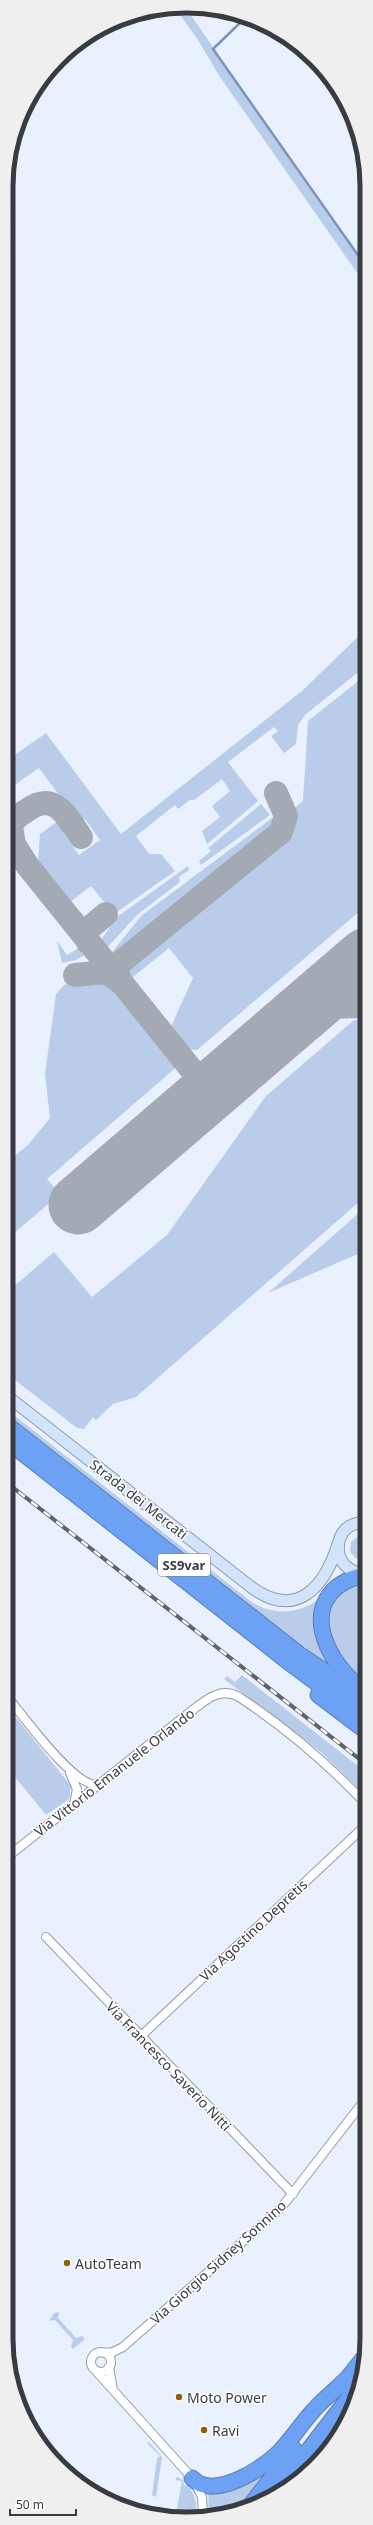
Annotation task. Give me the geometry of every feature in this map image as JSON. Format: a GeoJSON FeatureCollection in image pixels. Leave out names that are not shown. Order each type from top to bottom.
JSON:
{"type":"FeatureCollection","features":[{"type":"Feature","properties":{"kind":"highway","name":"SS9var"},"geometry":{"type":"LineString","coordinates":[[13,1429],[299,1654],[360,1695]]}},
{"type":"Feature","properties":{"kind":"highway","name":"SS9var"},"geometry":{"type":"LineString","coordinates":[[13,1446],[234,1620],[322,1687],[360,1710]]}},
{"type":"Feature","properties":{"kind":"highway"},"geometry":{"type":"LineString","coordinates":[[360,1575],[346,1581],[332,1591],[325,1603],[322,1622],[329,1649],[337,1664],[353,1682],[360,1686]]}},
{"type":"Feature","properties":{"kind":"highway"},"geometry":{"type":"LineString","coordinates":[[234,1620],[284,1668],[360,1727]]}},
{"type":"Feature","properties":{"kind":"highway"},"geometry":{"type":"LineString","coordinates":[[192,2478],[203,2486],[216,2486],[233,2481],[258,2469],[281,2451],[313,2411],[354,2380]]}},
{"type":"Feature","properties":{"kind":"highway"},"geometry":{"type":"LineString","coordinates":[[282,2483],[354,2380]]}},
{"type":"Feature","properties":{"kind":"highway"},"geometry":{"type":"LineString","coordinates":[[257,2497],[354,2380]]}},
{"type":"Feature","properties":{"kind":"street","name":"Strada dei Mercati"},"geometry":{"type":"LineString","coordinates":[[13,1400],[251,1587],[266,1596],[281,1600],[293,1599],[313,1590],[326,1575],[338,1544],[347,1529],[354,1524],[360,1524]]}},
{"type":"Feature","properties":{"kind":"street","name":"Strada dei Mercati"},"geometry":{"type":"LineString","coordinates":[[13,1406],[262,1601],[285,1606],[302,1603],[340,1578],[351,1573],[360,1573]]}},
{"type":"Feature","properties":{"kind":"street"},"geometry":{"type":"LineString","coordinates":[[338,1544],[338,1552],[343,1563],[352,1571],[360,1572]]}},
{"type":"Feature","properties":{"kind":"street","name":"Via Vittorio Emanuele Orlando"},"geometry":{"type":"LineString","coordinates":[[13,1853],[204,1701],[216,1694],[225,1692],[239,1697],[311,1750],[339,1775],[360,1797]]}},
{"type":"Feature","properties":{"kind":"street"},"geometry":{"type":"LineString","coordinates":[[13,1703],[69,1771],[88,1784],[96,1785],[102,1782]]}},
{"type":"Feature","properties":{"kind":"street"},"geometry":{"type":"LineString","coordinates":[[69,1771],[77,1791],[75,1801],[70,1808]]}},
{"type":"Feature","properties":{"kind":"street","name":"Via Agostino Depretis"},"geometry":{"type":"LineString","coordinates":[[140,2037],[360,1831]]}},
{"type":"Feature","properties":{"kind":"street","name":"Via Francesco Saverio Nitti"},"geometry":{"type":"LineString","coordinates":[[46,1937],[140,2037],[293,2194]]}},
{"type":"Feature","properties":{"kind":"street","name":"Via Giorgio Sidney Sonnino"},"geometry":{"type":"LineString","coordinates":[[110,2366],[123,2347],[274,2214],[293,2194],[360,2106]]}},
{"type":"Feature","properties":{"kind":"street","name":"Via Giorgio Sidney Sonnino"},"geometry":{"type":"LineString","coordinates":[[104,2353],[113,2352],[123,2347]]}},
{"type":"Feature","properties":{"kind":"street"},"geometry":{"type":"LineString","coordinates":[[114,2390],[110,2358],[104,2353],[96,2353],[92,2357],[91,2365],[192,2478],[202,2497],[203,2512]]}},
{"type":"Feature","properties":{"kind":"street"},"geometry":{"type":"LineString","coordinates":[[96,2371],[102,2372],[110,2366]]}},
{"type":"Feature","properties":{"kind":"shaded area"},"geometry":{"type":"Polygon","coordinates":[[[179,13],[189,13],[360,260],[360,277],[220,77],[198,40],[179,13]]]}},
{"type":"Feature","properties":{"kind":"shaded area"},"geometry":{"type":"Polygon","coordinates":[[[360,635],[360,671],[305,715],[298,725],[296,744],[284,753],[271,736],[278,731],[274,727],[228,762],[258,801],[207,844],[202,831],[220,817],[212,806],[230,791],[222,779],[194,800],[190,800],[178,809],[175,805],[136,836],[149,854],[161,854],[175,871],[114,914],[91,886],[70,902],[38,863],[40,834],[61,819],[68,830],[64,834],[79,855],[100,840],[85,819],[79,822],[39,768],[13,786],[13,756],[46,733],[121,834],[302,691],[360,635]]]}},
{"type":"Feature","properties":{"kind":"shaded area"},"geometry":{"type":"Polygon","coordinates":[[[360,680],[360,911],[197,1050],[183,1049],[169,1031],[193,978],[169,948],[128,981],[121,972],[124,964],[284,834],[293,823],[289,812],[303,801],[308,721],[360,680]]]}},
{"type":"Feature","properties":{"kind":"shaded area"},"geometry":{"type":"Polygon","coordinates":[[[261,804],[270,815],[201,865],[199,861],[211,851],[208,848],[261,804]]]}},
{"type":"Feature","properties":{"kind":"shaded area"},"geometry":{"type":"Polygon","coordinates":[[[280,812],[281,822],[276,832],[114,963],[111,956],[113,951],[141,916],[280,812]]]}},
{"type":"Feature","properties":{"kind":"shaded area"},"geometry":{"type":"Polygon","coordinates":[[[188,866],[189,870],[179,877],[180,882],[137,915],[104,951],[98,944],[117,917],[188,866]]]}},
{"type":"Feature","properties":{"kind":"shaded area"},"geometry":{"type":"Polygon","coordinates":[[[57,941],[67,955],[82,946],[86,954],[76,960],[62,963],[57,941]]]}},
{"type":"Feature","properties":{"kind":"shaded area"},"geometry":{"type":"Polygon","coordinates":[[[99,978],[113,983],[179,1065],[47,1179],[60,1194],[13,1234],[13,1157],[28,1145],[50,1118],[45,1074],[56,994],[64,985],[99,978]]]}},
{"type":"Feature","properties":{"kind":"shaded area"},"geometry":{"type":"Polygon","coordinates":[[[354,1020],[360,1020],[360,1201],[136,1397],[113,1404],[96,1420],[93,1417],[84,1429],[77,1428],[13,1378],[13,1287],[54,1252],[92,1297],[167,1235],[266,1096],[354,1020]]]}},
{"type":"Feature","properties":{"kind":"shaded area"},"geometry":{"type":"Polygon","coordinates":[[[360,1212],[360,1253],[268,1293],[360,1212]]]}},
{"type":"Feature","properties":{"kind":"shaded area"},"geometry":{"type":"Polygon","coordinates":[[[13,1414],[253,1603],[270,1610],[287,1611],[304,1607],[320,1598],[329,1663],[328,1665],[13,1418],[13,1414]]]}},
{"type":"Feature","properties":{"kind":"shaded area"},"geometry":{"type":"Polygon","coordinates":[[[360,1535],[360,1559],[355,1558],[350,1551],[351,1542],[360,1535]]]}},
{"type":"Feature","properties":{"kind":"shaded area"},"geometry":{"type":"Polygon","coordinates":[[[354,1582],[360,1582],[360,1678],[334,1649],[328,1622],[331,1599],[354,1582]]]}},
{"type":"Feature","properties":{"kind":"shaded area"},"geometry":{"type":"Polygon","coordinates":[[[242,1675],[360,1768],[360,1790],[322,1753],[224,1679],[227,1676],[235,1682],[242,1675]]]}},
{"type":"Feature","properties":{"kind":"shaded area"},"geometry":{"type":"Polygon","coordinates":[[[13,1714],[71,1786],[69,1799],[46,1815],[13,1775],[13,1714]]]}},
{"type":"Feature","properties":{"kind":"shaded area"},"geometry":{"type":"Polygon","coordinates":[[[59,2312],[58,2318],[76,2338],[82,2336],[85,2339],[73,2349],[71,2347],[73,2340],[55,2320],[49,2321],[54,2313],[59,2312]]]}},
{"type":"Feature","properties":{"kind":"shaded area"},"geometry":{"type":"Polygon","coordinates":[[[149,2442],[162,2457],[156,2497],[152,2495],[157,2459],[160,2456],[147,2443],[149,2442]]]}},
{"type":"Feature","properties":{"kind":"shaded area"},"geometry":{"type":"Polygon","coordinates":[[[271,2469],[245,2502],[209,2511],[208,2492],[271,2469]]]}},
{"type":"Feature","properties":{"kind":"shaded area"},"geometry":{"type":"Polygon","coordinates":[[[177,2477],[184,2481],[183,2483],[185,2486],[187,2484],[194,2495],[196,2503],[195,2512],[176,2512],[182,2481],[175,2480],[177,2477]]]}},
{"type":"Feature","properties":{"kind":"waterway"},"geometry":{"type":"LineString","coordinates":[[241,22],[213,49],[360,258]]}},
{"type":"Feature","properties":{"kind":"taxiway"},"geometry":{"type":"LineString","coordinates":[[120,982],[116,966],[281,832],[286,816],[276,793]]}},
{"type":"Feature","properties":{"kind":"taxiway"},"geometry":{"type":"LineString","coordinates":[[13,822],[21,814],[36,805],[44,803],[52,804],[64,814],[81,837]]}},
{"type":"Feature","properties":{"kind":"taxiway"},"geometry":{"type":"LineString","coordinates":[[13,838],[14,844],[27,865],[191,1069],[200,1076],[210,1080],[220,1079],[230,1074]]}},
{"type":"Feature","properties":{"kind":"taxiway"},"geometry":{"type":"LineString","coordinates":[[88,942],[86,937],[87,930],[106,914]]}},
{"type":"Feature","properties":{"kind":"taxiway"},"geometry":{"type":"LineString","coordinates":[[75,975],[105,972],[120,981]]}},
{"type":"Feature","properties":{"kind":"taxiway"},"geometry":{"type":"LineString","coordinates":[[275,1036],[308,1015],[318,1011],[339,1006],[360,1007]]}},
{"type":"Feature","properties":{"kind":"runway"},"geometry":{"type":"LineString","coordinates":[[78,1205],[360,963]]}},
{"type":"Feature","properties":{"kind":"railway"},"geometry":{"type":"LineString","coordinates":[[13,1487],[360,1760]]}},
{"type":"Feature","properties":{"kind":"place","name":"AutoTeam"},"geometry":{"type":"Point","coordinates":[67,2263]}},
{"type":"Feature","properties":{"kind":"place","name":"Moto Power"},"geometry":{"type":"Point","coordinates":[179,2397]}},
{"type":"Feature","properties":{"kind":"place","name":"Ravi"},"geometry":{"type":"Point","coordinates":[204,2430]}}]}
